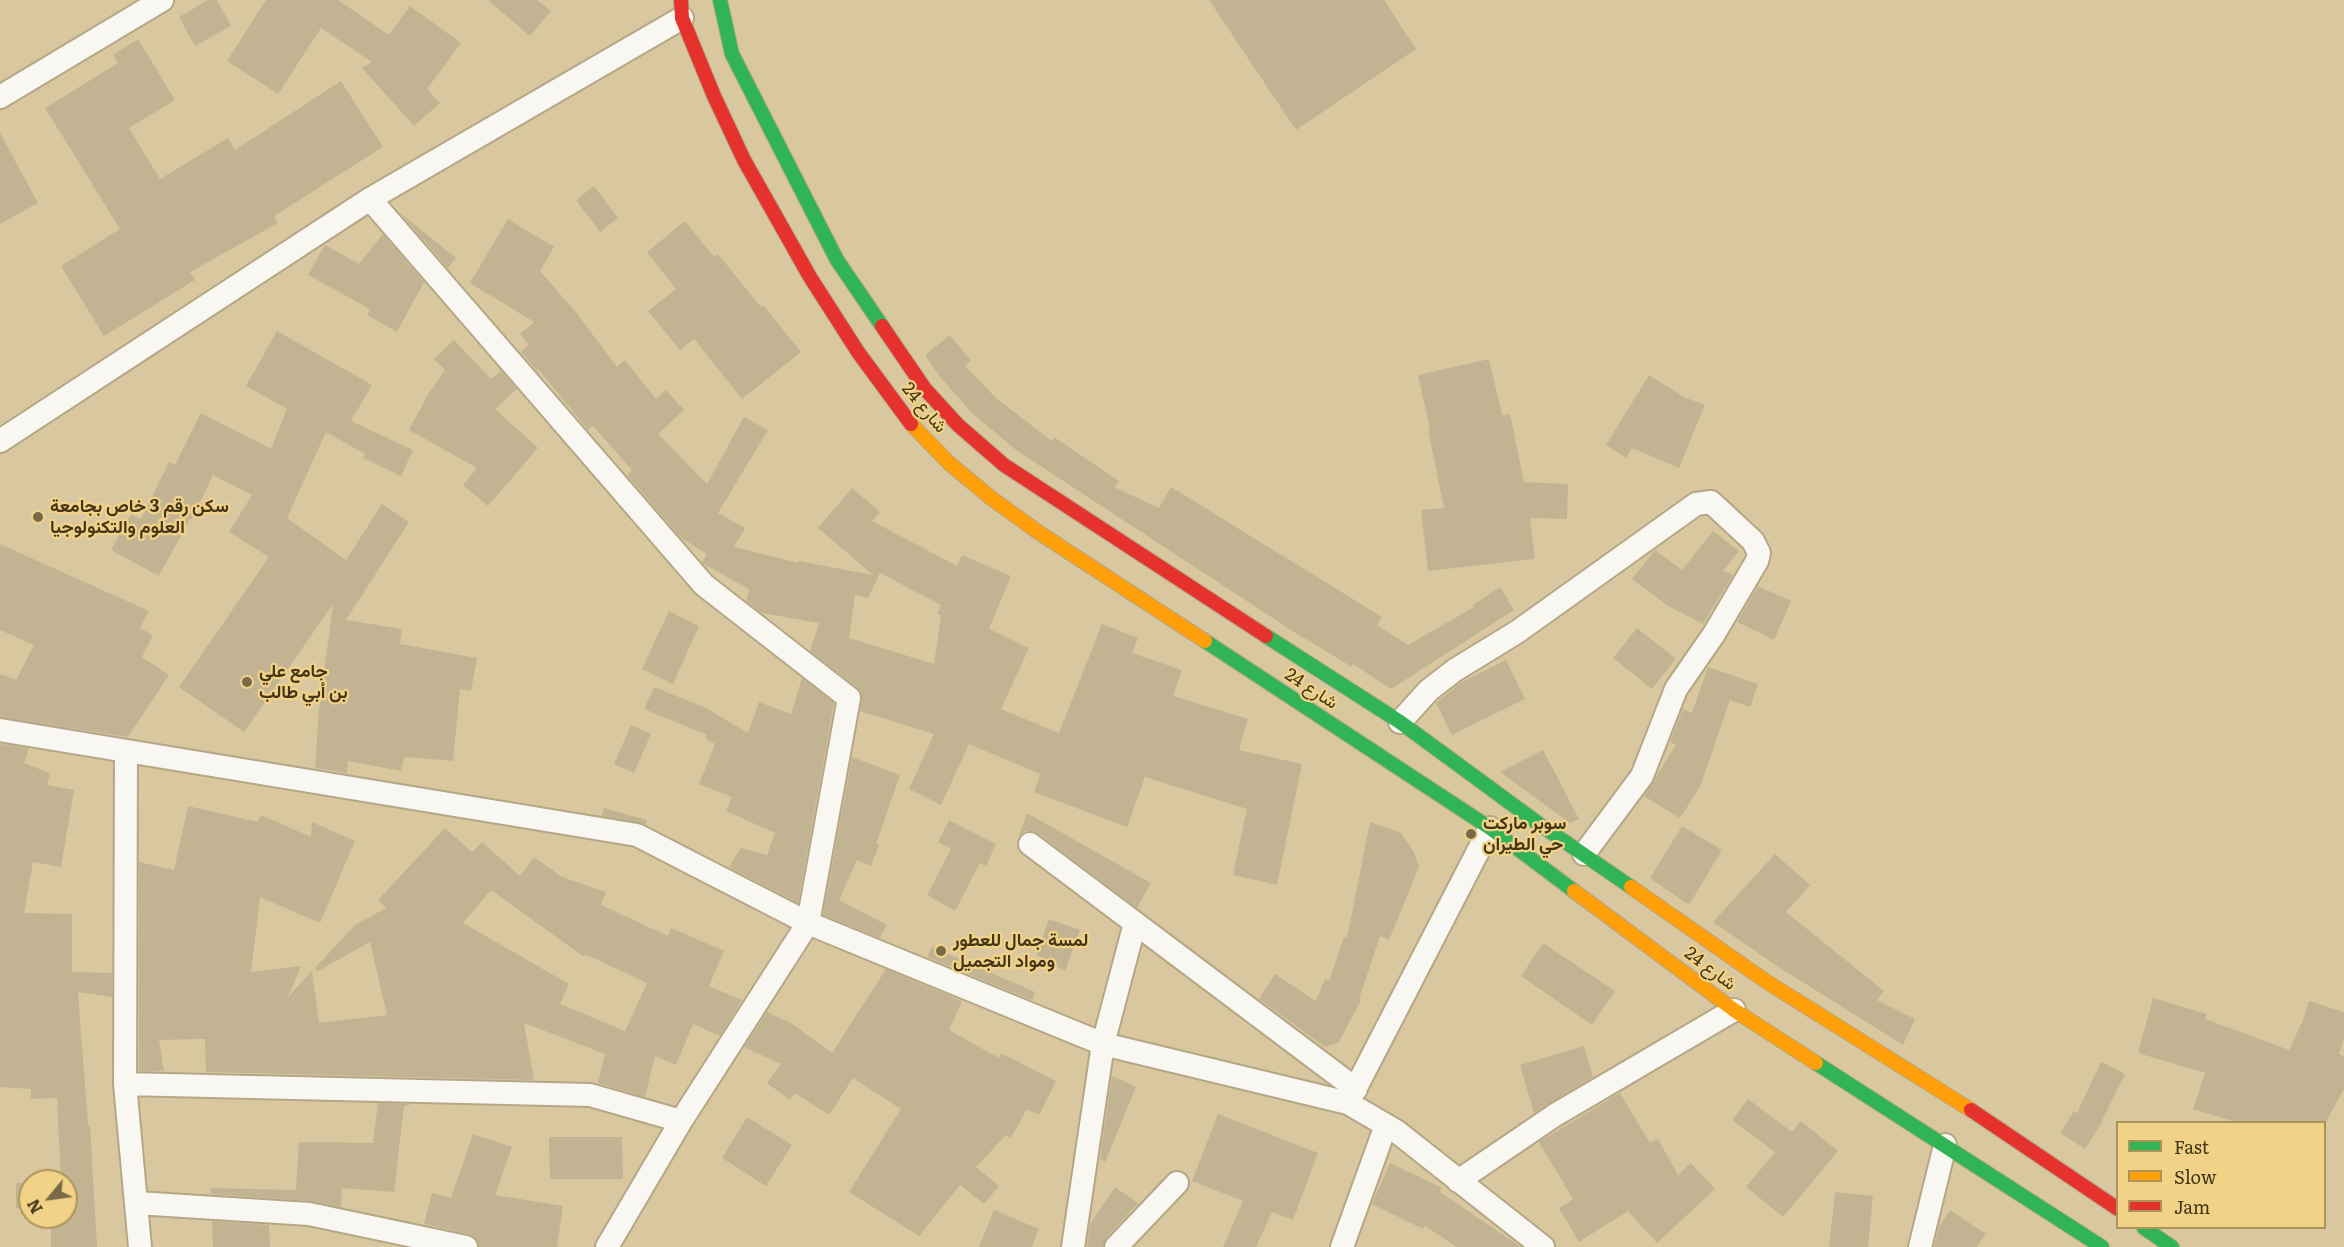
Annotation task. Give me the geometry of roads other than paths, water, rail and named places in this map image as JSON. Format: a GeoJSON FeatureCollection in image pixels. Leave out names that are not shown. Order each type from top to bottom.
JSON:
{"type":"FeatureCollection","features":[{"type":"Feature","properties":{"kind":"street"},"geometry":{"type":"LineString","coordinates":[[0,97],[162,0]]}},
{"type":"Feature","properties":{"kind":"street","name":"شارع 24"},"geometry":{"type":"LineString","coordinates":[[720,0],[732,54],[837,260],[925,388],[958,425],[1004,465],[1042,492],[1400,722],[1767,982],[1988,1120],[2116,1208]]}},
{"type":"Feature","properties":{"kind":"street"},"geometry":{"type":"LineString","coordinates":[[0,441],[370,199],[682,9]]}},
{"type":"Feature","properties":{"kind":"street","name":"شارع 24"},"geometry":{"type":"LineString","coordinates":[[682,9],[714,96],[744,160],[810,277],[858,352],[908,421],[991,498],[1038,532],[1490,828],[1734,1010],[2102,1247]]}},
{"type":"Feature","properties":{"kind":"street"},"geometry":{"type":"LineString","coordinates":[[370,199],[704,585],[849,698],[808,923],[681,1121],[608,1247]]}},
{"type":"Feature","properties":{"kind":"street"},"geometry":{"type":"LineString","coordinates":[[1400,722],[1429,690],[1455,670],[1517,632],[1696,504],[1711,502],[1753,541],[1759,553],[1714,634],[1676,689],[1642,776],[1584,854]]}},
{"type":"Feature","properties":{"kind":"street"},"geometry":{"type":"LineString","coordinates":[[0,730],[637,835],[808,923],[1103,1044],[1352,1096]]}},
{"type":"Feature","properties":{"kind":"street"},"geometry":{"type":"LineString","coordinates":[[126,751],[125,1084],[140,1247]]}},
{"type":"Feature","properties":{"kind":"street"},"geometry":{"type":"LineString","coordinates":[[1352,1096],[1490,828]]}},
{"type":"Feature","properties":{"kind":"street"},"geometry":{"type":"LineString","coordinates":[[1030,844],[1135,923],[1386,1125],[1543,1247]]}},
{"type":"Feature","properties":{"kind":"street"},"geometry":{"type":"LineString","coordinates":[[1073,1247],[1103,1044],[1135,923]]}},
{"type":"Feature","properties":{"kind":"street"},"geometry":{"type":"LineString","coordinates":[[1458,1181],[1555,1115],[1734,1010]]}},
{"type":"Feature","properties":{"kind":"street"},"geometry":{"type":"LineString","coordinates":[[125,1084],[590,1095],[681,1121]]}},
{"type":"Feature","properties":{"kind":"street"},"geometry":{"type":"LineString","coordinates":[[1342,1247],[1386,1125]]}},
{"type":"Feature","properties":{"kind":"street"},"geometry":{"type":"LineString","coordinates":[[1920,1247],[1945,1145]]}},
{"type":"Feature","properties":{"kind":"street"},"geometry":{"type":"LineString","coordinates":[[1116,1247],[1177,1183]]}},
{"type":"Feature","properties":{"kind":"street"},"geometry":{"type":"LineString","coordinates":[[137,1203],[309,1214],[466,1247]]}},
{"type":"Feature","properties":{"kind":"street"},"geometry":{"type":"LineString","coordinates":[[2147,1229],[2172,1247]]}},
{"type":"Feature","properties":{"kind":"place","name":"سكن رقم 3 خاص بجامعة العلوم والتكنولوجيا"},"geometry":{"type":"Point","coordinates":[38,517]}},
{"type":"Feature","properties":{"kind":"place","name":"جامع علي بن أبي طالب"},"geometry":{"type":"Point","coordinates":[247,682]}},
{"type":"Feature","properties":{"kind":"place","name":"سوبر ماركت حي الطيران"},"geometry":{"type":"Point","coordinates":[1471,834]}},
{"type":"Feature","properties":{"kind":"place","name":"لمسة جمال للعطور ومواد التجميل"},"geometry":{"type":"Point","coordinates":[941,951]}}]}
